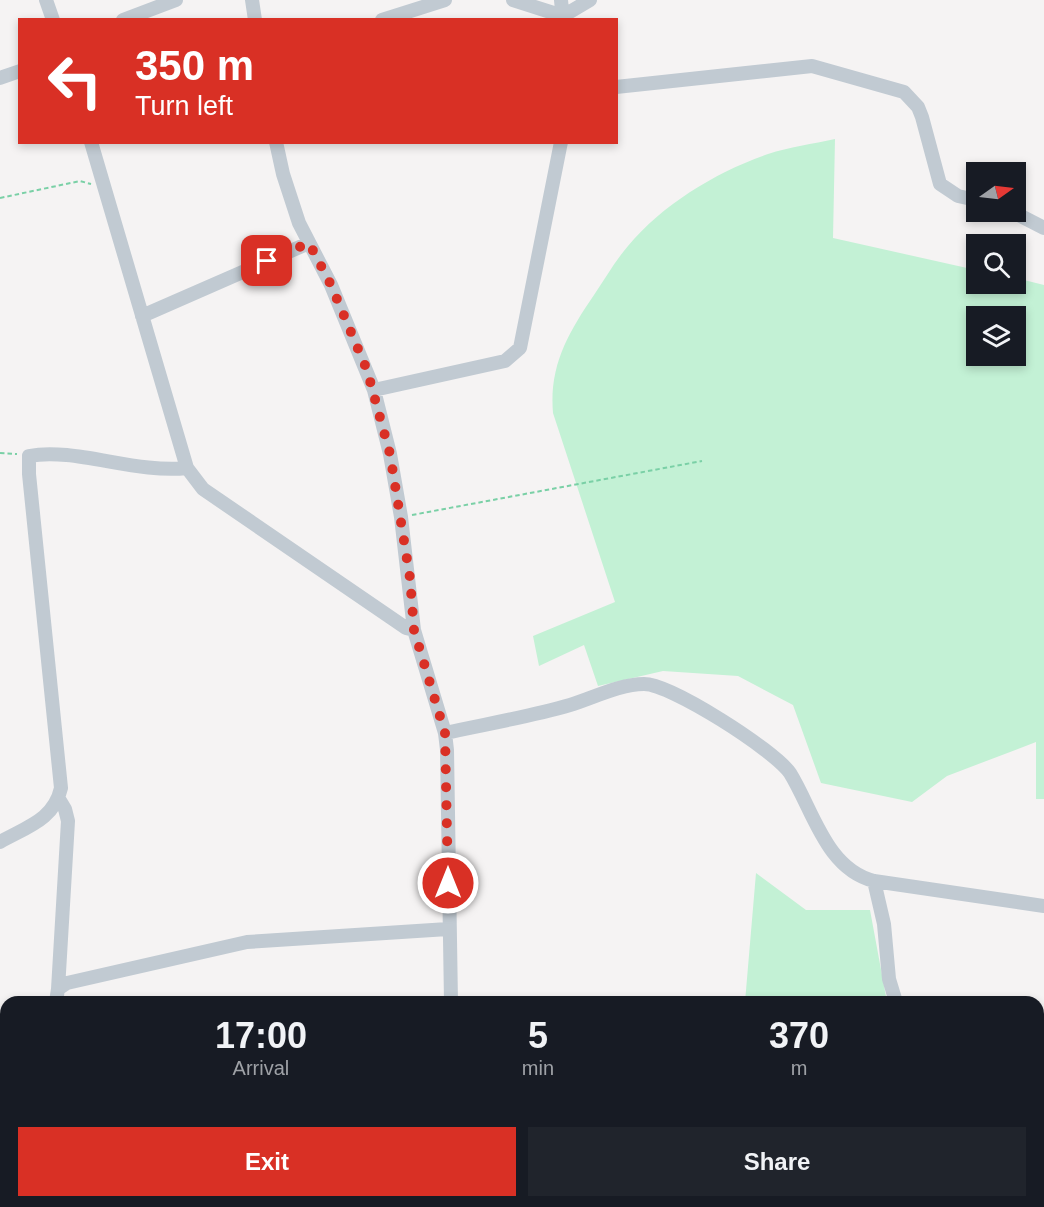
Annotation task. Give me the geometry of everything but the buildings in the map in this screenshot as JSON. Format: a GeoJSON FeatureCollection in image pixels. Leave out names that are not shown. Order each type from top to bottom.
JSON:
{"type":"FeatureCollection","features":[{"type":"Feature","properties":{"kind":"street"},"geometry":{"type":"LineString","coordinates":[[46,0],[52,18]]}},
{"type":"Feature","properties":{"kind":"street"},"geometry":{"type":"LineString","coordinates":[[128,18],[176,0]]}},
{"type":"Feature","properties":{"kind":"street"},"geometry":{"type":"LineString","coordinates":[[252,0],[255,18]]}},
{"type":"Feature","properties":{"kind":"street"},"geometry":{"type":"LineString","coordinates":[[388,18],[445,0]]}},
{"type":"Feature","properties":{"kind":"street"},"geometry":{"type":"LineString","coordinates":[[513,0],[563,18]]}},
{"type":"Feature","properties":{"kind":"street"},"geometry":{"type":"LineString","coordinates":[[561,0],[563,18]]}},
{"type":"Feature","properties":{"kind":"street"},"geometry":{"type":"LineString","coordinates":[[563,18],[590,0]]}},
{"type":"Feature","properties":{"kind":"street"},"geometry":{"type":"LineString","coordinates":[[618,87],[812,66],[904,92],[918,107],[922,117],[940,184],[958,196],[966,198]]}},
{"type":"Feature","properties":{"kind":"street"},"geometry":{"type":"LineString","coordinates":[[0,78],[18,72]]}},
{"type":"Feature","properties":{"kind":"street"},"geometry":{"type":"LineString","coordinates":[[92,144],[187,468],[203,489],[406,628],[414,630]]}},
{"type":"Feature","properties":{"kind":"street"},"geometry":{"type":"LineString","coordinates":[[276,144],[286,184],[309,243],[335,294],[374,390],[390,454],[401,517],[414,630],[445,733],[451,996]]}},
{"type":"Feature","properties":{"kind":"street"},"geometry":{"type":"LineString","coordinates":[[374,390],[505,361],[520,348],[561,144]]}},
{"type":"Feature","properties":{"kind":"street"},"geometry":{"type":"LineString","coordinates":[[1026,219],[1044,228]]}},
{"type":"Feature","properties":{"kind":"street"},"geometry":{"type":"LineString","coordinates":[[142,316],[309,243]]}},
{"type":"Feature","properties":{"kind":"street"},"geometry":{"type":"LineString","coordinates":[[0,842],[46,817],[59,799],[62,774],[29,474],[29,456],[50,454],[166,470],[187,468]]}},
{"type":"Feature","properties":{"kind":"street"},"geometry":{"type":"LineString","coordinates":[[445,733],[568,706],[634,685],[652,684],[733,728],[781,763],[834,853],[855,875],[874,881],[1044,906]]}},
{"type":"Feature","properties":{"kind":"street"},"geometry":{"type":"LineString","coordinates":[[57,995],[68,821],[59,799]]}},
{"type":"Feature","properties":{"kind":"street"},"geometry":{"type":"LineString","coordinates":[[874,881],[884,924],[890,979],[894,996]]}},
{"type":"Feature","properties":{"kind":"street"},"geometry":{"type":"LineString","coordinates":[[57,995],[67,983],[247,942],[448,929]]}},
{"type":"Feature","properties":{"kind":"path"},"geometry":{"type":"LineString","coordinates":[[0,198],[80,181],[104,188]]}},
{"type":"Feature","properties":{"kind":"path"},"geometry":{"type":"LineString","coordinates":[[0,453],[29,456]]}},
{"type":"Feature","properties":{"kind":"path"},"geometry":{"type":"LineString","coordinates":[[401,517],[702,461]]}},
{"type":"Feature","properties":{"kind":"green space"},"geometry":{"type":"Polygon","coordinates":[[[835,139],[833,238],[966,268],[966,294],[1026,294],[1026,280],[1044,285],[1044,799],[1036,799],[1036,742],[947,776],[912,802],[821,783],[793,705],[738,676],[663,671],[598,686],[584,645],[539,666],[533,636],[615,602],[553,413],[554,380],[562,351],[576,323],[610,270],[623,252],[657,216],[692,191],[729,170],[748,161],[793,147],[835,139]]]}},
{"type":"Feature","properties":{"kind":"green space"},"geometry":{"type":"Polygon","coordinates":[[[756,873],[806,910],[870,910],[886,996],[746,996],[756,873]]]}},
{"type":"Feature","properties":{"kind":"route"},"geometry":{"type":"LineString","coordinates":[[267,261],[309,243],[351,330],[374,390],[390,454],[401,517],[410,578],[414,630],[445,733],[448,883]]}}]}
